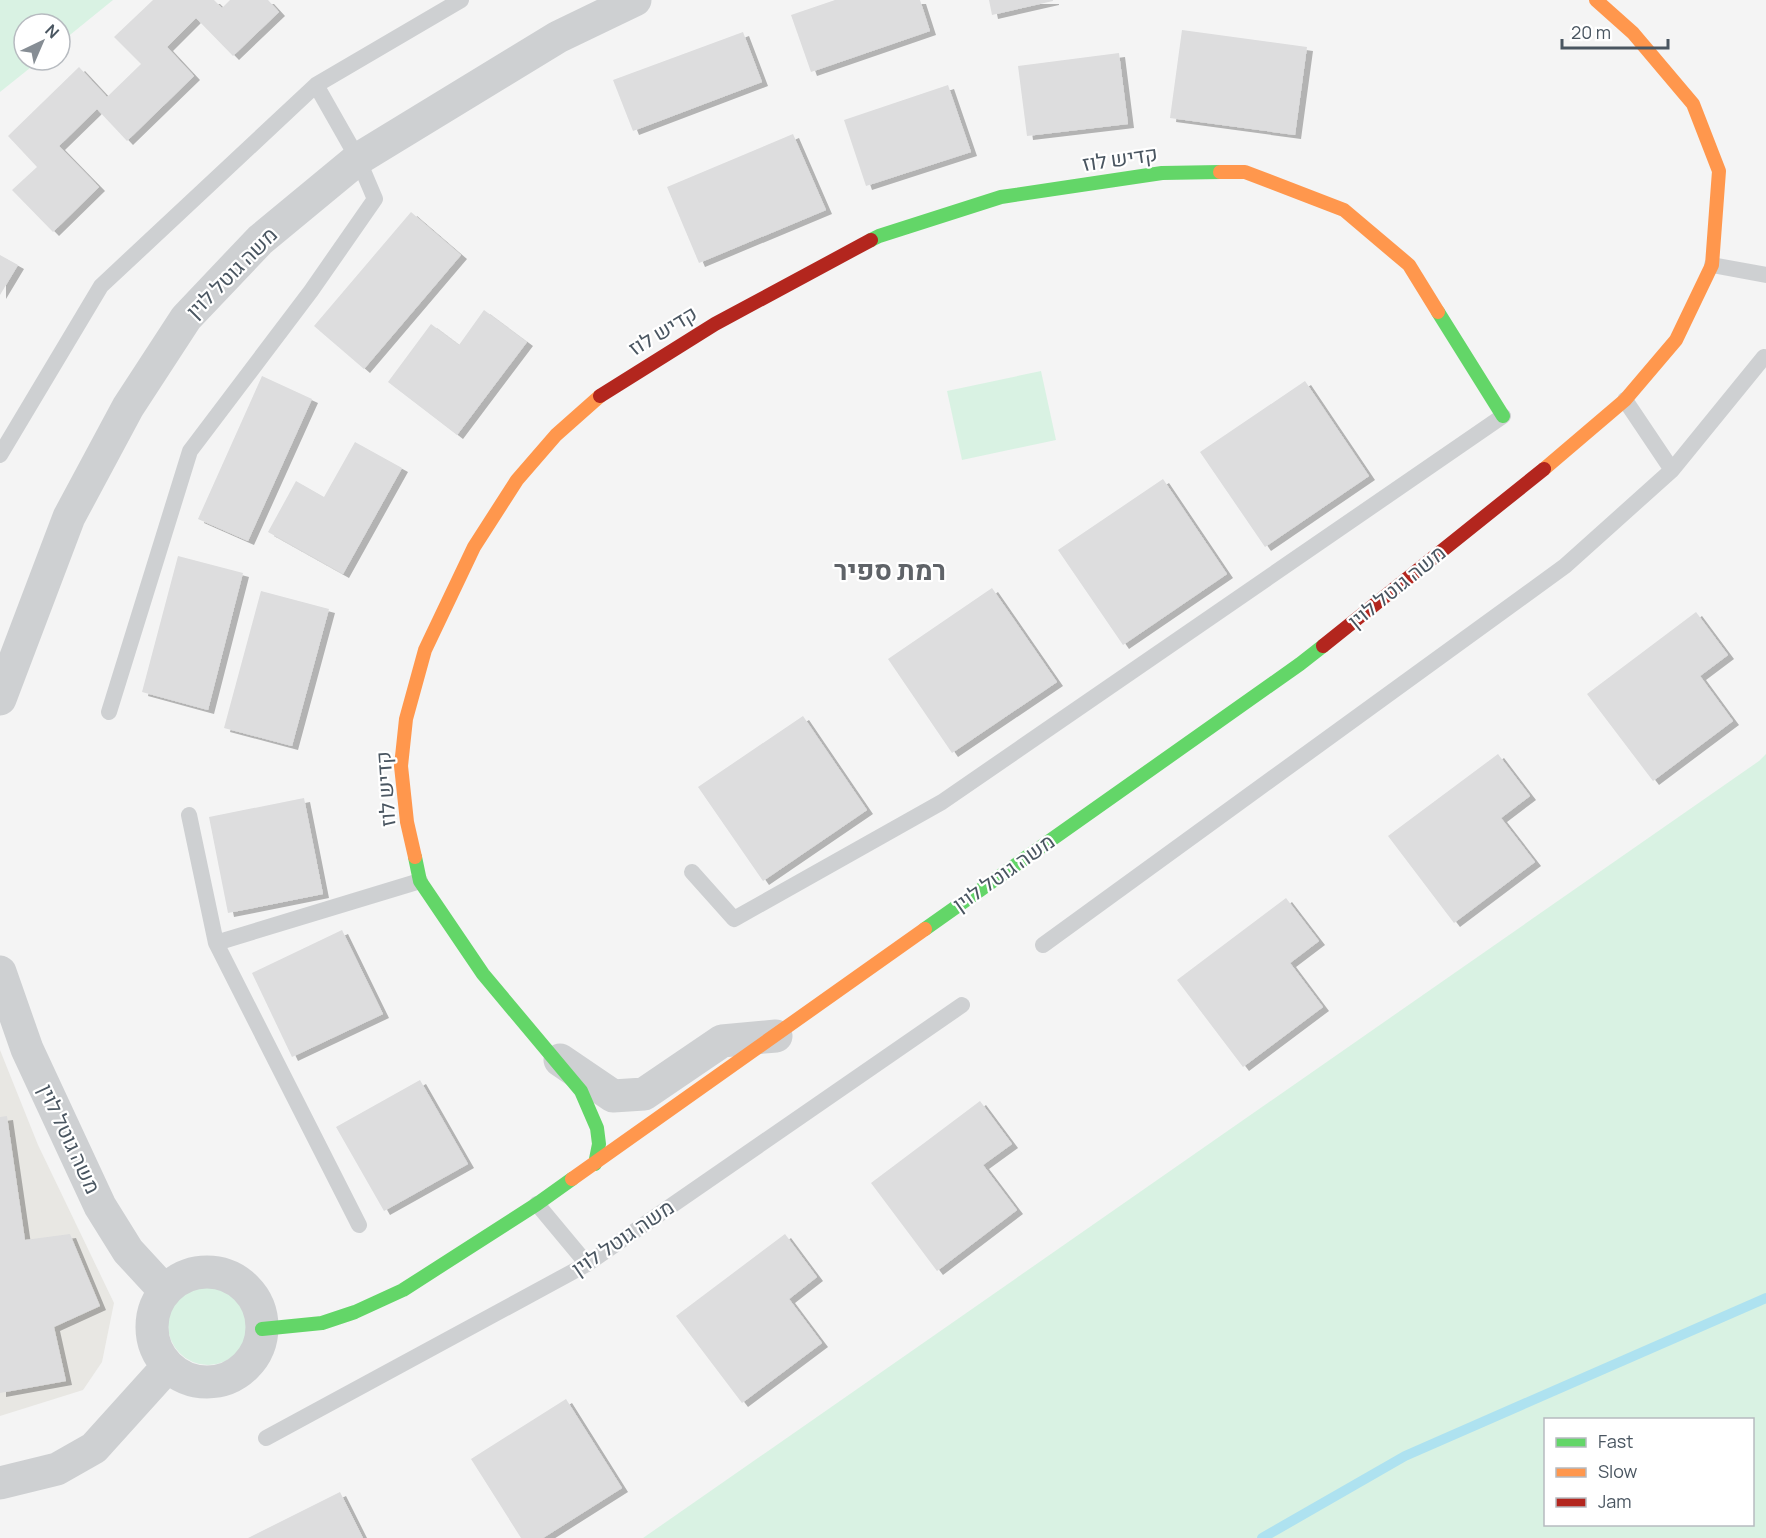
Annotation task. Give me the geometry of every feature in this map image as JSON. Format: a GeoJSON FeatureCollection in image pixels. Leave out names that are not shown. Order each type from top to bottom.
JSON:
{"type":"FeatureCollection","features":[{"type":"Feature","properties":{"kind":"street","name":"משה גוטל לוין"},"geometry":{"type":"LineString","coordinates":[[0,699],[69,517],[128,407],[186,318],[260,240],[358,159],[558,37],[635,0]]}},
{"type":"Feature","properties":{"kind":"street","name":"משה גוטל לוין"},"geometry":{"type":"LineString","coordinates":[[537,1204],[1300,664],[1519,490],[1625,400],[1676,340],[1712,265],[1719,171],[1692,104],[1633,33],[1596,0]]}},
{"type":"Feature","properties":{"kind":"street","name":"קדיש לוז"},"geometry":{"type":"LineString","coordinates":[[596,1164],[599,1144],[597,1128],[581,1091],[483,974],[420,881],[407,822],[401,766],[406,719],[426,650],[474,547],[517,480],[556,435],[605,391],[715,324],[879,236],[1001,197],[1162,173],[1245,172],[1344,210],[1409,266],[1503,416]]}},
{"type":"Feature","properties":{"kind":"street","name":"משה גוטל לוין"},"geometry":{"type":"LineString","coordinates":[[0,972],[27,1049],[100,1206],[128,1251],[164,1290]]}},
{"type":"Feature","properties":{"kind":"street"},"geometry":{"type":"LineString","coordinates":[[548,1052],[613,1096],[644,1094],[722,1041],[776,1036]]}},
{"type":"Feature","properties":{"kind":"street"},"geometry":{"type":"LineString","coordinates":[[262,1329],[322,1323],[355,1312],[403,1290],[537,1204]]}},
{"type":"Feature","properties":{"kind":"street"},"geometry":{"type":"LineString","coordinates":[[211,1271],[227,1275],[242,1283],[254,1296],[260,1312],[262,1329],[259,1344],[252,1359],[241,1370],[227,1378],[212,1382],[196,1381],[181,1376],[168,1366],[158,1353],[152,1337],[151,1320],[164,1290],[178,1279],[194,1272],[211,1271]]}},
{"type":"Feature","properties":{"kind":"street"},"geometry":{"type":"LineString","coordinates":[[0,1483],[57,1469],[94,1448],[168,1366]]}},
{"type":"Feature","properties":{"kind":"lane"},"geometry":{"type":"LineString","coordinates":[[0,455],[102,286],[316,85],[461,0]]}},
{"type":"Feature","properties":{"kind":"lane"},"geometry":{"type":"LineString","coordinates":[[109,712],[190,451],[311,291],[375,199],[358,159],[316,85]]}},
{"type":"Feature","properties":{"kind":"lane"},"geometry":{"type":"LineString","coordinates":[[1712,265],[1766,275]]}},
{"type":"Feature","properties":{"kind":"lane"},"geometry":{"type":"LineString","coordinates":[[1043,945],[1565,566],[1672,470],[1764,357]]}},
{"type":"Feature","properties":{"kind":"lane"},"geometry":{"type":"LineString","coordinates":[[1625,400],[1672,470]]}},
{"type":"Feature","properties":{"kind":"lane"},"geometry":{"type":"LineString","coordinates":[[692,872],[734,919],[786,890],[942,802],[1503,416]]}},
{"type":"Feature","properties":{"kind":"lane"},"geometry":{"type":"LineString","coordinates":[[189,816],[216,943],[359,1225]]}},
{"type":"Feature","properties":{"kind":"lane"},"geometry":{"type":"LineString","coordinates":[[216,943],[420,881]]}},
{"type":"Feature","properties":{"kind":"lane","name":"משה גוטל לוין"},"geometry":{"type":"LineString","coordinates":[[266,1438],[587,1264],[962,1005]]}},
{"type":"Feature","properties":{"kind":"lane"},"geometry":{"type":"LineString","coordinates":[[537,1204],[587,1264]]}},
{"type":"Feature","properties":{"kind":"shaded area"},"geometry":{"type":"Polygon","coordinates":[[[0,1050],[38,1145],[114,1303],[102,1362],[83,1390],[0,1416],[0,1050]]]}},
{"type":"Feature","properties":{"kind":"green space"},"geometry":{"type":"Polygon","coordinates":[[[0,0],[113,0],[72,33],[72,12],[12,12],[12,72],[25,72],[0,92],[0,0]]]}},
{"type":"Feature","properties":{"kind":"green space"},"geometry":{"type":"Polygon","coordinates":[[[1041,371],[1056,440],[962,460],[947,391],[1041,371]]]}},
{"type":"Feature","properties":{"kind":"green space"},"geometry":{"type":"Polygon","coordinates":[[[1766,754],[1766,1538],[643,1538],[1759,761],[1766,754]]]}},
{"type":"Feature","properties":{"kind":"green space"},"geometry":{"type":"Polygon","coordinates":[[[208,1285],[223,1288],[236,1297],[245,1310],[248,1325],[245,1340],[236,1353],[223,1362],[208,1365],[193,1362],[180,1353],[171,1340],[168,1325],[171,1310],[180,1297],[193,1288],[208,1285]]]}},
{"type":"Feature","properties":{"kind":"building"},"geometry":{"type":"Polygon","coordinates":[[[153,0],[214,0],[222,8],[230,0],[268,0],[279,12],[233,56],[196,18],[167,47],[194,76],[127,141],[97,109],[59,146],[99,187],[53,232],[12,190],[37,167],[8,136],[79,67],[107,97],[141,64],[114,37],[153,0]]]}},
{"type":"Feature","properties":{"kind":"building"},"geometry":{"type":"Polygon","coordinates":[[[835,0],[920,0],[930,31],[811,72],[791,15],[835,0]]]}},
{"type":"Feature","properties":{"kind":"building"},"geometry":{"type":"Polygon","coordinates":[[[989,0],[1053,0],[1053,1],[992,15],[989,0]]]}},
{"type":"Feature","properties":{"kind":"building"},"geometry":{"type":"Polygon","coordinates":[[[1182,30],[1307,47],[1295,135],[1170,118],[1182,30]]]}},
{"type":"Feature","properties":{"kind":"building"},"geometry":{"type":"Polygon","coordinates":[[[743,32],[762,82],[633,131],[613,80],[743,32]]]}},
{"type":"Feature","properties":{"kind":"building"},"geometry":{"type":"Polygon","coordinates":[[[1119,53],[1128,124],[1027,136],[1018,66],[1119,53]]]}},
{"type":"Feature","properties":{"kind":"building"},"geometry":{"type":"Polygon","coordinates":[[[948,85],[971,152],[866,186],[844,120],[948,85]]]}},
{"type":"Feature","properties":{"kind":"building"},"geometry":{"type":"Polygon","coordinates":[[[793,134],[826,210],[699,263],[667,187],[793,134]]]}},
{"type":"Feature","properties":{"kind":"building"},"geometry":{"type":"Polygon","coordinates":[[[411,212],[461,255],[364,369],[314,326],[411,212]]]}},
{"type":"Feature","properties":{"kind":"building"},"geometry":{"type":"Polygon","coordinates":[[[0,255],[18,265],[0,295],[0,255]]]}},
{"type":"Feature","properties":{"kind":"building"},"geometry":{"type":"Polygon","coordinates":[[[484,310],[527,342],[457,435],[388,382],[431,324],[459,345],[484,310]]]}},
{"type":"Feature","properties":{"kind":"building"},"geometry":{"type":"Polygon","coordinates":[[[262,376],[312,399],[248,541],[198,519],[262,376]]]}},
{"type":"Feature","properties":{"kind":"building"},"geometry":{"type":"Polygon","coordinates":[[[1305,381],[1369,476],[1265,547],[1200,452],[1305,381]]]}},
{"type":"Feature","properties":{"kind":"building"},"geometry":{"type":"Polygon","coordinates":[[[355,442],[402,468],[343,574],[268,532],[296,481],[324,497],[355,442]]]}},
{"type":"Feature","properties":{"kind":"building"},"geometry":{"type":"Polygon","coordinates":[[[1163,479],[1227,574],[1123,645],[1058,550],[1163,479]]]}},
{"type":"Feature","properties":{"kind":"building"},"geometry":{"type":"Polygon","coordinates":[[[178,556],[243,573],[208,710],[142,692],[178,556]]]}},
{"type":"Feature","properties":{"kind":"building"},"geometry":{"type":"Polygon","coordinates":[[[992,588],[1057,682],[952,753],[888,659],[992,588]]]}},
{"type":"Feature","properties":{"kind":"building"},"geometry":{"type":"Polygon","coordinates":[[[261,591],[329,609],[292,746],[224,728],[261,591]]]}},
{"type":"Feature","properties":{"kind":"building"},"geometry":{"type":"Polygon","coordinates":[[[1696,612],[1728,655],[1700,676],[1733,721],[1653,781],[1587,694],[1696,612]]]}},
{"type":"Feature","properties":{"kind":"building"},"geometry":{"type":"Polygon","coordinates":[[[803,716],[867,810],[763,881],[698,787],[803,716]]]}},
{"type":"Feature","properties":{"kind":"building"},"geometry":{"type":"Polygon","coordinates":[[[1498,754],[1530,796],[1501,818],[1535,862],[1454,923],[1388,836],[1498,754]]]}},
{"type":"Feature","properties":{"kind":"building"},"geometry":{"type":"Polygon","coordinates":[[[304,798],[323,894],[228,913],[209,817],[304,798]]]}},
{"type":"Feature","properties":{"kind":"building"},"geometry":{"type":"Polygon","coordinates":[[[1286,898],[1319,941],[1290,963],[1323,1007],[1243,1067],[1177,980],[1286,898]]]}},
{"type":"Feature","properties":{"kind":"building"},"geometry":{"type":"Polygon","coordinates":[[[342,930],[383,1014],[292,1057],[252,973],[342,930]]]}},
{"type":"Feature","properties":{"kind":"building"},"geometry":{"type":"Polygon","coordinates":[[[420,1080],[468,1164],[384,1211],[336,1127],[420,1080]]]}},
{"type":"Feature","properties":{"kind":"building"},"geometry":{"type":"Polygon","coordinates":[[[980,1101],[1012,1144],[983,1165],[1017,1210],[937,1271],[871,1183],[980,1101]]]}},
{"type":"Feature","properties":{"kind":"building"},"geometry":{"type":"Polygon","coordinates":[[[7,1116],[25,1240],[70,1234],[100,1306],[54,1327],[66,1381],[0,1393],[0,1117],[7,1116]]]}},
{"type":"Feature","properties":{"kind":"building"},"geometry":{"type":"Polygon","coordinates":[[[785,1234],[817,1277],[789,1299],[822,1343],[742,1403],[676,1316],[785,1234]]]}},
{"type":"Feature","properties":{"kind":"building"},"geometry":{"type":"Polygon","coordinates":[[[566,1399],[622,1488],[543,1538],[521,1538],[471,1459],[566,1399]]]}},
{"type":"Feature","properties":{"kind":"building"},"geometry":{"type":"Polygon","coordinates":[[[340,1492],[363,1538],[248,1538],[340,1492]]]}},
{"type":"Feature","properties":{"kind":"waterway"},"geometry":{"type":"LineString","coordinates":[[1262,1538],[1405,1456],[1766,1298]]}},
{"type":"Feature","properties":{"kind":"traffic: fast"},"geometry":{"type":"LineString","coordinates":[[871,240],[1001,197],[1162,173],[1220,172]]}},
{"type":"Feature","properties":{"kind":"traffic: fast"},"geometry":{"type":"LineString","coordinates":[[1438,312],[1503,416]]}},
{"type":"Feature","properties":{"kind":"traffic: fast"},"geometry":{"type":"LineString","coordinates":[[925,929],[1323,646]]}},
{"type":"Feature","properties":{"kind":"traffic: fast"},"geometry":{"type":"LineString","coordinates":[[415,857],[420,881],[483,974],[581,1091],[597,1128],[599,1144],[595,1164]]}},
{"type":"Feature","properties":{"kind":"traffic: fast"},"geometry":{"type":"LineString","coordinates":[[262,1329],[322,1323],[355,1312],[403,1290],[572,1179]]}},
{"type":"Feature","properties":{"kind":"traffic: slow"},"geometry":{"type":"LineString","coordinates":[[1544,469],[1625,400],[1676,340],[1712,265],[1719,171],[1693,104],[1633,33],[1596,0]]}},
{"type":"Feature","properties":{"kind":"traffic: slow"},"geometry":{"type":"LineString","coordinates":[[1220,172],[1245,172],[1344,210],[1409,265],[1438,312]]}},
{"type":"Feature","properties":{"kind":"traffic: slow"},"geometry":{"type":"LineString","coordinates":[[415,857],[407,822],[401,766],[406,719],[425,650],[474,547],[517,480],[556,435],[600,396]]}},
{"type":"Feature","properties":{"kind":"traffic: slow"},"geometry":{"type":"LineString","coordinates":[[572,1179],[925,929]]}},
{"type":"Feature","properties":{"kind":"traffic: jam"},"geometry":{"type":"LineString","coordinates":[[600,396],[715,324],[871,240]]}},
{"type":"Feature","properties":{"kind":"traffic: jam"},"geometry":{"type":"LineString","coordinates":[[1323,646],[1544,469]]}},
{"type":"Feature","properties":{"kind":"district","name":"רמת ספיר"},"geometry":{"type":"Point","coordinates":[890,571]}}]}
